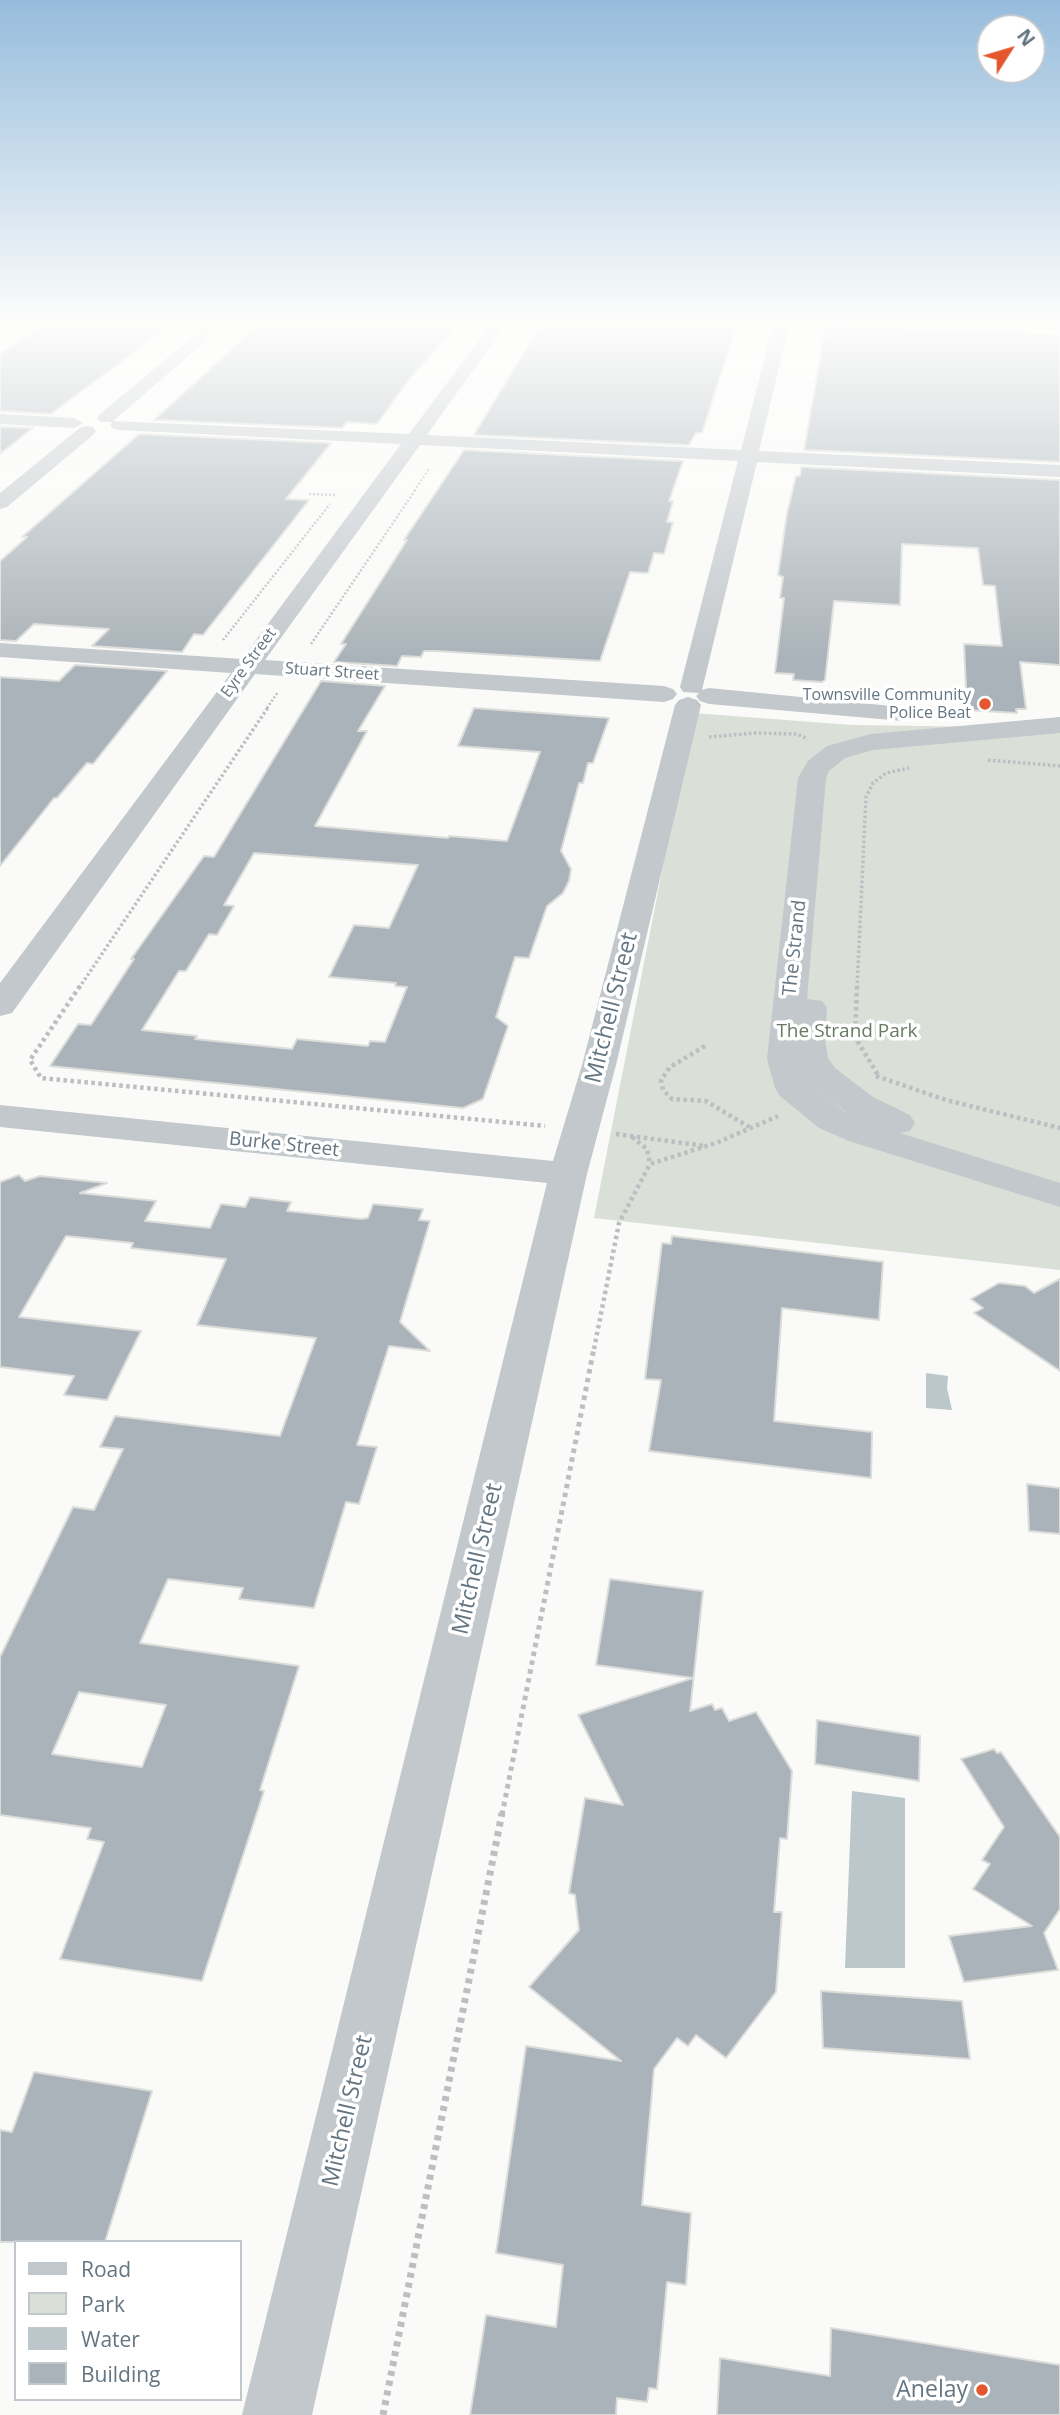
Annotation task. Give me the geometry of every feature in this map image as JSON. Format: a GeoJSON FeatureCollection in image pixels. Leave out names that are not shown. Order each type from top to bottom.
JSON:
{"type":"FeatureCollection","features":[{"type":"Feature","properties":{"kind":"street"},"geometry":{"type":"LineString","coordinates":[[0,503],[74,434]]}},
{"type":"Feature","properties":{"kind":"street"},"geometry":{"type":"LineString","coordinates":[[314,434],[1060,471]]}},
{"type":"Feature","properties":{"kind":"street","name":"Eyre Street"},"geometry":{"type":"LineString","coordinates":[[0,1006],[419,434]]}},
{"type":"Feature","properties":{"kind":"street","name":"Mitchell Street"},"geometry":{"type":"LineString","coordinates":[[277,2415],[575,1152],[755,434]]}},
{"type":"Feature","properties":{"kind":"street","name":"Stuart Street"},"geometry":{"type":"LineString","coordinates":[[0,650],[294,669],[687,704],[903,713]]}},
{"type":"Feature","properties":{"kind":"street","name":"The Strand"},"geometry":{"type":"LineString","coordinates":[[1060,725],[871,742],[846,757],[824,793],[808,1040],[811,1058],[821,1075],[839,1091],[883,1118],[1060,1173]]}},
{"type":"Feature","properties":{"kind":"street","name":"The Strand"},"geometry":{"type":"LineString","coordinates":[[1060,736],[917,748],[846,757],[818,766],[813,778],[785,1048],[788,1075],[793,1088],[832,1120],[862,1133],[1060,1195]]}},
{"type":"Feature","properties":{"kind":"street","name":"Burke Street"},"geometry":{"type":"LineString","coordinates":[[0,1116],[575,1152]]}},
{"type":"Feature","properties":{"kind":"path"},"geometry":{"type":"LineString","coordinates":[[447,442],[30,1060],[41,1078],[575,1152],[632,1136],[705,1146]]}},
{"type":"Feature","properties":{"kind":"path"},"geometry":{"type":"LineString","coordinates":[[205,663],[337,495],[309,494]]}},
{"type":"Feature","properties":{"kind":"path"},"geometry":{"type":"LineString","coordinates":[[687,704],[723,737],[755,733],[797,734],[886,773]]}},
{"type":"Feature","properties":{"kind":"path"},"geometry":{"type":"LineString","coordinates":[[976,761],[1060,766]]}},
{"type":"Feature","properties":{"kind":"path"},"geometry":{"type":"LineString","coordinates":[[917,766],[886,773],[873,783],[866,797],[855,1037],[878,1075],[946,1100],[1060,1128]]}},
{"type":"Feature","properties":{"kind":"path"},"geometry":{"type":"LineString","coordinates":[[705,1046],[670,1067],[662,1080],[663,1090],[672,1099],[706,1101],[749,1127]]}},
{"type":"Feature","properties":{"kind":"path"},"geometry":{"type":"LineString","coordinates":[[839,1091],[878,1075]]}},
{"type":"Feature","properties":{"kind":"path"},"geometry":{"type":"LineString","coordinates":[[650,1164],[727,1139],[749,1127],[810,1104]]}},
{"type":"Feature","properties":{"kind":"path"},"geometry":{"type":"LineString","coordinates":[[383,2415],[619,1223],[650,1164],[646,1149],[632,1136]]}},
{"type":"Feature","properties":{"kind":"green space","name":"The Strand Park"},"geometry":{"type":"Polygon","coordinates":[[[693,713],[852,725],[1060,728],[1060,1270],[594,1218],[693,713]]]}},
{"type":"Feature","properties":{"kind":"water"},"geometry":{"type":"Polygon","coordinates":[[[926,1373],[948,1376],[947,1388],[952,1410],[926,1408],[926,1373]]]}},
{"type":"Feature","properties":{"kind":"water"},"geometry":{"type":"Polygon","coordinates":[[[852,1791],[905,1798],[905,1968],[845,1968],[852,1791]]]}},
{"type":"Feature","properties":{"kind":"building"},"geometry":{"type":"Polygon","coordinates":[[[0,434],[26,434],[0,454],[0,434]]]}},
{"type":"Feature","properties":{"kind":"building"},"geometry":{"type":"Polygon","coordinates":[[[139,434],[331,443],[286,499],[309,500],[203,635],[194,634],[182,652],[92,646],[109,629],[34,624],[16,641],[0,640],[0,561],[27,537],[22,537],[139,434]]]}},
{"type":"Feature","properties":{"kind":"building"},"geometry":{"type":"Polygon","coordinates":[[[475,434],[696,434],[689,445],[475,434]]]}},
{"type":"Feature","properties":{"kind":"building"},"geometry":{"type":"Polygon","coordinates":[[[807,434],[1060,434],[1060,462],[804,450],[807,434]]]}},
{"type":"Feature","properties":{"kind":"building"},"geometry":{"type":"Polygon","coordinates":[[[464,450],[683,461],[669,501],[673,501],[667,522],[673,522],[664,554],[654,553],[648,573],[630,572],[600,661],[424,651],[421,657],[402,656],[397,666],[334,662],[346,644],[341,644],[407,540],[404,540],[464,450]]]}},
{"type":"Feature","properties":{"kind":"building"},"geometry":{"type":"Polygon","coordinates":[[[801,467],[1060,480],[1060,665],[1020,662],[1026,709],[1016,709],[1017,713],[967,710],[964,644],[1002,646],[995,586],[983,585],[978,548],[902,544],[900,605],[834,601],[825,680],[793,680],[794,674],[775,673],[784,598],[780,598],[783,577],[778,575],[787,513],[796,476],[800,476],[801,467]]]}},
{"type":"Feature","properties":{"kind":"building"},"geometry":{"type":"Polygon","coordinates":[[[75,665],[167,671],[93,764],[87,763],[57,798],[54,798],[0,866],[0,677],[59,681],[75,665]]]}},
{"type":"Feature","properties":{"kind":"building"},"geometry":{"type":"Polygon","coordinates":[[[321,681],[385,686],[358,731],[367,731],[315,826],[507,841],[540,752],[458,746],[474,708],[609,718],[593,763],[588,763],[583,783],[579,783],[561,851],[571,869],[569,881],[563,893],[547,906],[529,958],[515,957],[496,1017],[508,1026],[483,1099],[463,1108],[50,1066],[78,1024],[91,1025],[134,959],[131,959],[204,856],[214,857],[321,681]],[[254,853],[224,905],[234,906],[217,935],[209,934],[186,971],[179,971],[142,1030],[197,1036],[195,1039],[292,1049],[297,1039],[368,1046],[370,1041],[385,1042],[407,987],[395,986],[396,983],[329,977],[354,925],[389,928],[418,865],[254,853]]]}},
{"type":"Feature","properties":{"kind":"building"},"geometry":{"type":"Polygon","coordinates":[[[19,1175],[25,1181],[40,1176],[107,1183],[80,1193],[156,1201],[145,1221],[210,1228],[221,1204],[245,1207],[250,1197],[291,1202],[287,1211],[361,1219],[368,1218],[373,1204],[423,1209],[419,1220],[430,1221],[400,1322],[430,1351],[389,1346],[357,1445],[377,1447],[359,1504],[346,1502],[314,1608],[239,1599],[243,1588],[168,1579],[140,1643],[299,1666],[260,1790],[264,1791],[202,1981],[60,1959],[104,1842],[87,1839],[91,1828],[0,1815],[0,1657],[73,1507],[94,1510],[123,1449],[100,1447],[115,1416],[280,1436],[316,1338],[197,1325],[226,1259],[131,1248],[133,1243],[66,1236],[19,1317],[141,1331],[107,1400],[64,1395],[74,1376],[0,1367],[0,1182],[19,1175]],[[79,1692],[52,1754],[142,1767],[166,1705],[79,1692]]]}},
{"type":"Feature","properties":{"kind":"building"},"geometry":{"type":"Polygon","coordinates":[[[672,1236],[883,1262],[879,1320],[782,1308],[774,1421],[872,1432],[871,1478],[649,1451],[661,1380],[645,1379],[662,1243],[671,1244],[672,1236]]]}},
{"type":"Feature","properties":{"kind":"building"},"geometry":{"type":"Polygon","coordinates":[[[1060,1279],[1060,1371],[974,1313],[983,1308],[971,1299],[999,1283],[1025,1286],[1034,1293],[1060,1279]]]}},
{"type":"Feature","properties":{"kind":"building"},"geometry":{"type":"Polygon","coordinates":[[[1027,1484],[1060,1488],[1060,1534],[1029,1531],[1027,1484]]]}},
{"type":"Feature","properties":{"kind":"building"},"geometry":{"type":"Polygon","coordinates":[[[610,1579],[703,1591],[690,1711],[712,1704],[715,1710],[722,1708],[729,1721],[756,1712],[792,1771],[787,1839],[780,1838],[774,1912],[782,1912],[776,1992],[726,2058],[696,2035],[688,2046],[677,2038],[654,2069],[642,2205],[691,2213],[686,2285],[667,2282],[657,2389],[649,2388],[647,2402],[617,2398],[616,2415],[470,2415],[486,2315],[556,2327],[563,2265],[496,2253],[526,2046],[621,2061],[529,1987],[579,1930],[575,1895],[569,1893],[585,1798],[623,1805],[578,1715],[693,1678],[596,1665],[610,1579]]]}},
{"type":"Feature","properties":{"kind":"building"},"geometry":{"type":"Polygon","coordinates":[[[817,1720],[920,1736],[919,1781],[815,1764],[817,1720]]]}},
{"type":"Feature","properties":{"kind":"building"},"geometry":{"type":"Polygon","coordinates":[[[994,1749],[997,1753],[1001,1752],[1060,1837],[1060,1909],[1044,1933],[1058,1970],[964,1982],[949,1936],[1032,1926],[973,1889],[990,1864],[982,1860],[1004,1827],[961,1759],[994,1749]]]}},
{"type":"Feature","properties":{"kind":"building"},"geometry":{"type":"Polygon","coordinates":[[[821,1991],[962,2001],[970,2059],[823,2048],[821,1991]]]}},
{"type":"Feature","properties":{"kind":"building"},"geometry":{"type":"Polygon","coordinates":[[[34,2072],[152,2091],[106,2240],[0,2242],[0,2130],[12,2132],[34,2072]]]}},
{"type":"Feature","properties":{"kind":"building"},"geometry":{"type":"Polygon","coordinates":[[[831,2328],[1060,2365],[1060,2415],[717,2415],[720,2358],[830,2376],[831,2328]]]}},
{"type":"Feature","properties":{"kind":"place","name":"Townsville Community Police Beat"},"geometry":{"type":"Point","coordinates":[985,704]}},
{"type":"Feature","properties":{"kind":"place","name":"Anelay"},"geometry":{"type":"Point","coordinates":[982,2390]}}]}
